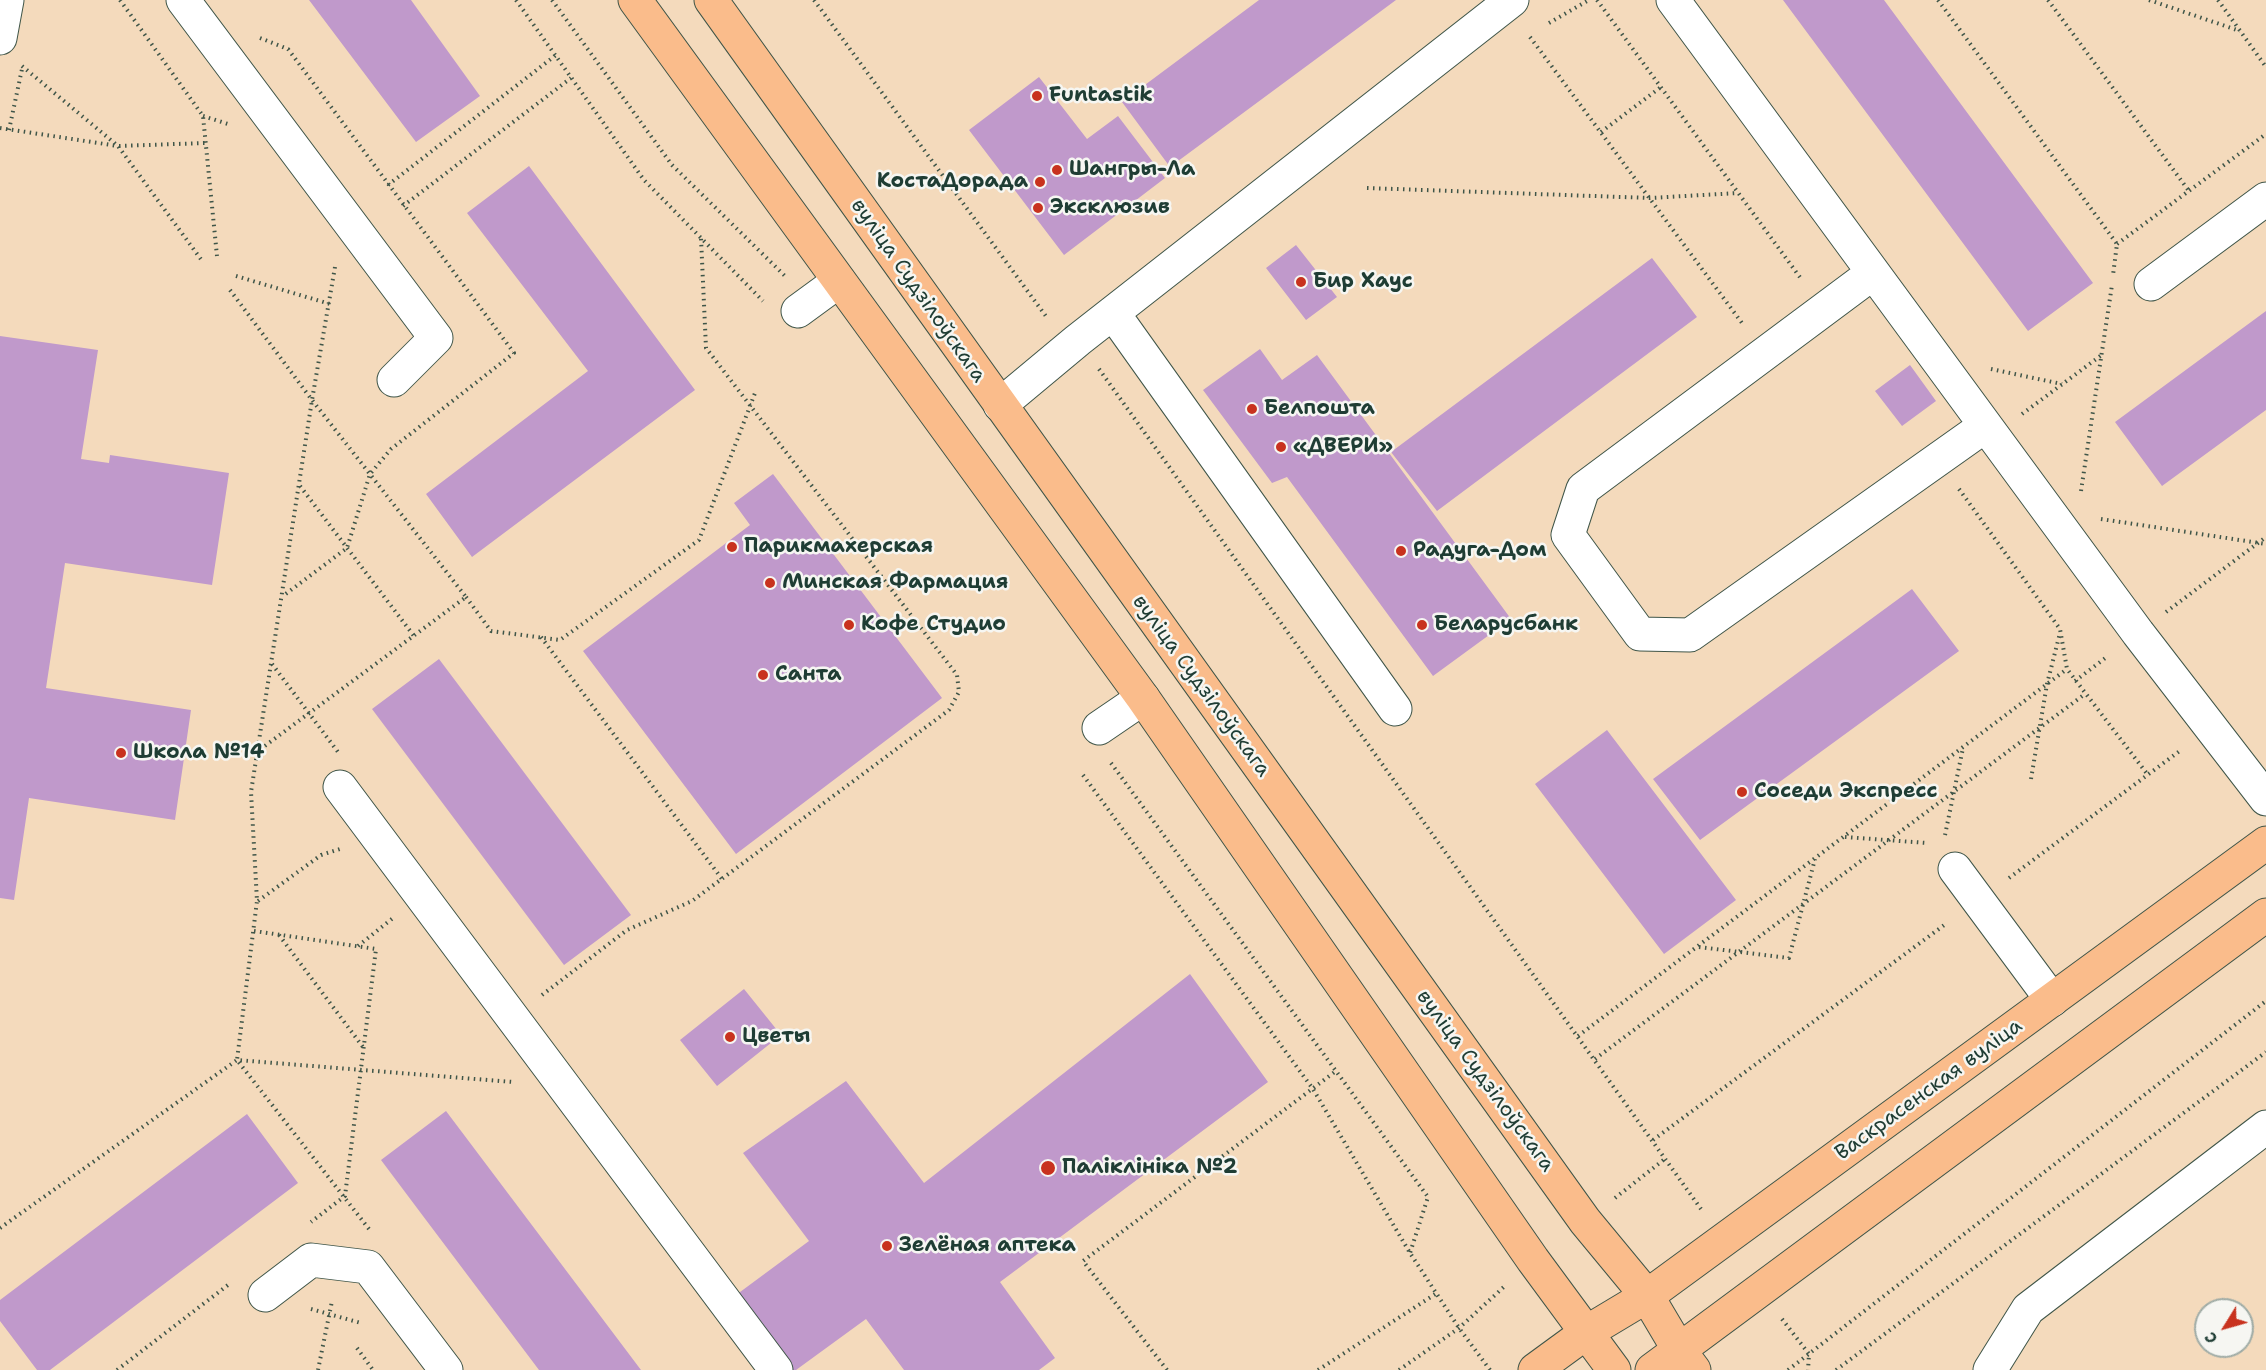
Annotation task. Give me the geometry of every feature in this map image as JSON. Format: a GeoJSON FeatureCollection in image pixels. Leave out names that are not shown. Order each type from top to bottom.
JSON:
{"type":"FeatureCollection","features":[{"type":"Feature","properties":{"kind":"main road"},"geometry":{"type":"LineString","coordinates":[[635,0],[1143,698],[1526,1250],[1614,1370]]}},
{"type":"Feature","properties":{"kind":"main road","name":"вуліца Судзілоўскага"},"geometry":{"type":"LineString","coordinates":[[711,0],[1585,1221],[1647,1296],[1687,1360]]}},
{"type":"Feature","properties":{"kind":"main road","name":"Васкрасенская вуліца"},"geometry":{"type":"LineString","coordinates":[[1535,1370],[1587,1332],[1647,1296],[2266,843]]}},
{"type":"Feature","properties":{"kind":"main road"},"geometry":{"type":"LineString","coordinates":[[1652,1370],[1687,1360],[2266,915]]}},
{"type":"Feature","properties":{"kind":"lane"},"geometry":{"type":"LineString","coordinates":[[0,38],[7,0]]}},
{"type":"Feature","properties":{"kind":"lane"},"geometry":{"type":"LineString","coordinates":[[183,0],[436,338],[394,380]]}},
{"type":"Feature","properties":{"kind":"lane"},"geometry":{"type":"LineString","coordinates":[[1000,405],[1078,340],[1512,0]]}},
{"type":"Feature","properties":{"kind":"lane"},"geometry":{"type":"LineString","coordinates":[[1673,0],[2131,623],[2266,799]]}},
{"type":"Feature","properties":{"kind":"lane"},"geometry":{"type":"LineString","coordinates":[[2151,284],[2266,199]]}},
{"type":"Feature","properties":{"kind":"lane"},"geometry":{"type":"LineString","coordinates":[[1873,273],[1583,489],[1568,535],[1640,634],[1690,635],[1985,426]]}},
{"type":"Feature","properties":{"kind":"lane"},"geometry":{"type":"LineString","coordinates":[[791,307],[839,281]]}},
{"type":"Feature","properties":{"kind":"lane"},"geometry":{"type":"LineString","coordinates":[[1113,313],[1395,709]]}},
{"type":"Feature","properties":{"kind":"lane"},"geometry":{"type":"LineString","coordinates":[[1103,743],[1143,698]]}},
{"type":"Feature","properties":{"kind":"lane"},"geometry":{"type":"LineString","coordinates":[[340,787],[776,1370]]}},
{"type":"Feature","properties":{"kind":"lane"},"geometry":{"type":"LineString","coordinates":[[1949,857],[2052,1000]]}},
{"type":"Feature","properties":{"kind":"lane"},"geometry":{"type":"LineString","coordinates":[[1990,1370],[2028,1309],[2266,1127]]}},
{"type":"Feature","properties":{"kind":"lane"},"geometry":{"type":"LineString","coordinates":[[265,1295],[311,1260],[368,1267],[446,1370]]}},
{"type":"Feature","properties":{"kind":"path"},"geometry":{"type":"LineString","coordinates":[[120,0],[203,116],[217,256]]}},
{"type":"Feature","properties":{"kind":"path"},"geometry":{"type":"LineString","coordinates":[[516,0],[644,180],[701,238],[791,307]]}},
{"type":"Feature","properties":{"kind":"path"},"geometry":{"type":"LineString","coordinates":[[552,0],[672,165],[792,283],[791,307]]}},
{"type":"Feature","properties":{"kind":"path"},"geometry":{"type":"LineString","coordinates":[[814,0],[1051,323],[1078,340],[1666,1158]]}},
{"type":"Feature","properties":{"kind":"path"},"geometry":{"type":"LineString","coordinates":[[1549,23],[1589,0]]}},
{"type":"Feature","properties":{"kind":"path"},"geometry":{"type":"LineString","coordinates":[[1597,0],[1806,285]]}},
{"type":"Feature","properties":{"kind":"path"},"geometry":{"type":"LineString","coordinates":[[1938,0],[2117,244],[2103,354],[2081,493]]}},
{"type":"Feature","properties":{"kind":"path"},"geometry":{"type":"LineString","coordinates":[[2048,0],[2189,191]]}},
{"type":"Feature","properties":{"kind":"path"},"geometry":{"type":"LineString","coordinates":[[2149,0],[2240,31]]}},
{"type":"Feature","properties":{"kind":"path"},"geometry":{"type":"LineString","coordinates":[[2218,0],[2266,67]]}},
{"type":"Feature","properties":{"kind":"path"},"geometry":{"type":"LineString","coordinates":[[1530,37],[1748,331]]}},
{"type":"Feature","properties":{"kind":"path"},"geometry":{"type":"LineString","coordinates":[[388,185],[556,55]]}},
{"type":"Feature","properties":{"kind":"path"},"geometry":{"type":"LineString","coordinates":[[22,66],[118,147],[203,262]]}},
{"type":"Feature","properties":{"kind":"path"},"geometry":{"type":"LineString","coordinates":[[403,206],[572,78]]}},
{"type":"Feature","properties":{"kind":"path"},"geometry":{"type":"LineString","coordinates":[[1601,132],[1661,87]]}},
{"type":"Feature","properties":{"kind":"path"},"geometry":{"type":"LineString","coordinates":[[203,116],[232,125]]}},
{"type":"Feature","properties":{"kind":"path"},"geometry":{"type":"LineString","coordinates":[[0,128],[118,147],[205,143]]}},
{"type":"Feature","properties":{"kind":"path"},"geometry":{"type":"LineString","coordinates":[[2117,244],[2266,134]]}},
{"type":"Feature","properties":{"kind":"path"},"geometry":{"type":"LineString","coordinates":[[1367,188],[1650,198],[1738,193]]}},
{"type":"Feature","properties":{"kind":"path"},"geometry":{"type":"LineString","coordinates":[[539,997],[627,930],[692,901],[949,710],[959,692],[957,675],[706,348],[701,238]]}},
{"type":"Feature","properties":{"kind":"path"},"geometry":{"type":"LineString","coordinates":[[335,265],[251,792],[257,902],[237,1060],[372,1233]]}},
{"type":"Feature","properties":{"kind":"path"},"geometry":{"type":"LineString","coordinates":[[236,276],[330,304]]}},
{"type":"Feature","properties":{"kind":"path"},"geometry":{"type":"LineString","coordinates":[[230,290],[312,400],[491,630],[560,640],[699,540],[755,393]]}},
{"type":"Feature","properties":{"kind":"path"},"geometry":{"type":"LineString","coordinates":[[2020,415],[2103,354]]}},
{"type":"Feature","properties":{"kind":"path"},"geometry":{"type":"LineString","coordinates":[[1988,368],[2062,384]]}},
{"type":"Feature","properties":{"kind":"path"},"geometry":{"type":"LineString","coordinates":[[299,485],[414,636]]}},
{"type":"Feature","properties":{"kind":"path"},"geometry":{"type":"LineString","coordinates":[[1653,1140],[2148,775],[2067,669],[2060,629],[1959,489]]}},
{"type":"Feature","properties":{"kind":"path"},"geometry":{"type":"LineString","coordinates":[[2100,519],[2266,544]]}},
{"type":"Feature","properties":{"kind":"path"},"geometry":{"type":"LineString","coordinates":[[282,596],[347,548]]}},
{"type":"Feature","properties":{"kind":"path"},"geometry":{"type":"LineString","coordinates":[[258,751],[466,597]]}},
{"type":"Feature","properties":{"kind":"path"},"geometry":{"type":"LineString","coordinates":[[2031,779],[2047,684],[2060,629]]}},
{"type":"Feature","properties":{"kind":"path"},"geometry":{"type":"LineString","coordinates":[[541,637],[722,879]]}},
{"type":"Feature","properties":{"kind":"path"},"geometry":{"type":"LineString","coordinates":[[1578,1036],[2067,669]]}},
{"type":"Feature","properties":{"kind":"path"},"geometry":{"type":"LineString","coordinates":[[1595,1059],[2085,693]]}},
{"type":"Feature","properties":{"kind":"path"},"geometry":{"type":"LineString","coordinates":[[1103,743],[1428,1197],[1410,1253]]}},
{"type":"Feature","properties":{"kind":"path"},"geometry":{"type":"LineString","coordinates":[[1949,857],[1963,747]]}},
{"type":"Feature","properties":{"kind":"path"},"geometry":{"type":"LineString","coordinates":[[1083,775],[1313,1089],[1410,1253],[1459,1328],[1490,1370]]}},
{"type":"Feature","properties":{"kind":"path"},"geometry":{"type":"LineString","coordinates":[[1844,837],[1932,843]]}},
{"type":"Feature","properties":{"kind":"path"},"geometry":{"type":"LineString","coordinates":[[257,902],[321,855],[343,848]]}},
{"type":"Feature","properties":{"kind":"path"},"geometry":{"type":"LineString","coordinates":[[1697,946],[1789,958],[1815,858]]}},
{"type":"Feature","properties":{"kind":"path"},"geometry":{"type":"LineString","coordinates":[[358,946],[393,919],[393,908]]}},
{"type":"Feature","properties":{"kind":"path"},"geometry":{"type":"LineString","coordinates":[[254,931],[376,949],[345,1196],[307,1225]]}},
{"type":"Feature","properties":{"kind":"path"},"geometry":{"type":"LineString","coordinates":[[279,934],[363,1047]]}},
{"type":"Feature","properties":{"kind":"path"},"geometry":{"type":"LineString","coordinates":[[1788,1370],[2266,1001]]}},
{"type":"Feature","properties":{"kind":"path"},"geometry":{"type":"LineString","coordinates":[[1836,1370],[2266,1052]]}},
{"type":"Feature","properties":{"kind":"path"},"geometry":{"type":"LineString","coordinates":[[0,1228],[237,1060],[514,1082]]}},
{"type":"Feature","properties":{"kind":"path"},"geometry":{"type":"LineString","coordinates":[[1167,1370],[1083,1261],[1336,1071]]}},
{"type":"Feature","properties":{"kind":"path"},"geometry":{"type":"LineString","coordinates":[[117,1370],[231,1283]]}},
{"type":"Feature","properties":{"kind":"path"},"geometry":{"type":"LineString","coordinates":[[1318,1370],[1437,1293]]}},
{"type":"Feature","properties":{"kind":"path"},"geometry":{"type":"LineString","coordinates":[[318,1370],[333,1295]]}},
{"type":"Feature","properties":{"kind":"path"},"geometry":{"type":"LineString","coordinates":[[1399,1370],[1459,1328]]}},
{"type":"Feature","properties":{"kind":"path"},"geometry":{"type":"LineString","coordinates":[[357,1348],[373,1370]]}},
{"type":"Feature","properties":{"kind":"path"},"geometry":{"type":"LineString","coordinates":[[1808,1370],[1809,1354]]}},
{"type":"Feature","properties":{"kind":"building"},"geometry":{"type":"Polygon","coordinates":[[[309,0],[411,0],[480,96],[416,142],[309,0]]]}},
{"type":"Feature","properties":{"kind":"building"},"geometry":{"type":"Polygon","coordinates":[[[1259,0],[1396,0],[1170,167],[1122,102],[1259,0]]]}},
{"type":"Feature","properties":{"kind":"building"},"geometry":{"type":"Polygon","coordinates":[[[1783,0],[1884,0],[2093,283],[2028,331],[1783,0]]]}},
{"type":"Feature","properties":{"kind":"building"},"geometry":{"type":"Polygon","coordinates":[[[1039,77],[1087,139],[1118,116],[1165,178],[1064,255],[969,130],[1039,77]]]}},
{"type":"Feature","properties":{"kind":"building"},"geometry":{"type":"Polygon","coordinates":[[[529,166],[695,390],[472,557],[426,494],[588,371],[467,213],[529,166]]]}},
{"type":"Feature","properties":{"kind":"building","name":"Бир Хаус"},"geometry":{"type":"Polygon","coordinates":[[[1296,245],[1337,297],[1306,320],[1266,268],[1296,245]]]}},
{"type":"Feature","properties":{"kind":"building"},"geometry":{"type":"Polygon","coordinates":[[[1652,258],[1697,317],[1437,511],[1391,452],[1652,258]]]}},
{"type":"Feature","properties":{"kind":"building"},"geometry":{"type":"Polygon","coordinates":[[[2266,311],[2266,410],[2162,486],[2115,422],[2266,311]]]}},
{"type":"Feature","properties":{"kind":"building"},"geometry":{"type":"Polygon","coordinates":[[[0,336],[98,350],[81,459],[109,463],[110,455],[229,473],[212,585],[65,563],[46,688],[191,710],[175,820],[29,798],[14,900],[0,898],[0,336]]]}},
{"type":"Feature","properties":{"kind":"building","name":"Радуга-Дом"},"geometry":{"type":"Polygon","coordinates":[[[1260,349],[1282,380],[1317,355],[1511,619],[1433,676],[1287,477],[1272,483],[1203,390],[1260,349]]]}},
{"type":"Feature","properties":{"kind":"building"},"geometry":{"type":"Polygon","coordinates":[[[1910,365],[1936,401],[1902,426],[1875,391],[1910,365]]]}},
{"type":"Feature","properties":{"kind":"building","name":"Санта"},"geometry":{"type":"Polygon","coordinates":[[[773,474],[942,698],[736,854],[583,651],[750,525],[734,503],[773,474]]]}},
{"type":"Feature","properties":{"kind":"building"},"geometry":{"type":"Polygon","coordinates":[[[1912,589],[1959,651],[1700,840],[1653,779],[1912,589]]]}},
{"type":"Feature","properties":{"kind":"building"},"geometry":{"type":"Polygon","coordinates":[[[439,659],[631,915],[564,965],[372,709],[439,659]]]}},
{"type":"Feature","properties":{"kind":"building"},"geometry":{"type":"Polygon","coordinates":[[[1607,730],[1736,900],[1664,954],[1535,784],[1607,730]]]}},
{"type":"Feature","properties":{"kind":"building","name":"Паліклініка №2"},"geometry":{"type":"Polygon","coordinates":[[[1190,974],[1268,1082],[1000,1282],[1055,1358],[1039,1370],[904,1370],[866,1319],[796,1370],[791,1370],[736,1295],[809,1241],[743,1153],[846,1081],[924,1183],[1190,974]]]}},
{"type":"Feature","properties":{"kind":"building","name":"Цветы"},"geometry":{"type":"Polygon","coordinates":[[[744,989],[781,1035],[717,1086],[680,1040],[744,989]]]}},
{"type":"Feature","properties":{"kind":"building"},"geometry":{"type":"Polygon","coordinates":[[[446,1111],[641,1370],[539,1370],[426,1220],[381,1160],[446,1111]]]}},
{"type":"Feature","properties":{"kind":"building"},"geometry":{"type":"Polygon","coordinates":[[[247,1114],[298,1183],[50,1370],[37,1370],[0,1321],[0,1300],[247,1114]]]}},
{"type":"Feature","properties":{"kind":"place","name":"Funtastik"},"geometry":{"type":"Point","coordinates":[1037,96]}},
{"type":"Feature","properties":{"kind":"place","name":"Шангры-Ла"},"geometry":{"type":"Point","coordinates":[1057,170]}},
{"type":"Feature","properties":{"kind":"place","name":"КостаДорада"},"geometry":{"type":"Point","coordinates":[1040,182]}},
{"type":"Feature","properties":{"kind":"place","name":"Эксклюзив"},"geometry":{"type":"Point","coordinates":[1038,208]}},
{"type":"Feature","properties":{"kind":"place","name":"Бир Хаус"},"geometry":{"type":"Point","coordinates":[1301,282]}},
{"type":"Feature","properties":{"kind":"place","name":"Белпошта"},"geometry":{"type":"Point","coordinates":[1252,409]}},
{"type":"Feature","properties":{"kind":"place","name":"«ДВЕРИ»"},"geometry":{"type":"Point","coordinates":[1281,447]}},
{"type":"Feature","properties":{"kind":"place","name":"Парикмахерская"},"geometry":{"type":"Point","coordinates":[732,547]}},
{"type":"Feature","properties":{"kind":"place","name":"Радуга-Дом"},"geometry":{"type":"Point","coordinates":[1401,551]}},
{"type":"Feature","properties":{"kind":"place","name":"Минская Фармация"},"geometry":{"type":"Point","coordinates":[770,583]}},
{"type":"Feature","properties":{"kind":"place","name":"Кофе Студио"},"geometry":{"type":"Point","coordinates":[849,625]}},
{"type":"Feature","properties":{"kind":"place","name":"Беларусбанк"},"geometry":{"type":"Point","coordinates":[1422,625]}},
{"type":"Feature","properties":{"kind":"place","name":"Санта"},"geometry":{"type":"Point","coordinates":[763,675]}},
{"type":"Feature","properties":{"kind":"place","name":"Школа №14"},"geometry":{"type":"Point","coordinates":[121,753]}},
{"type":"Feature","properties":{"kind":"place","name":"Соседи Экспресс"},"geometry":{"type":"Point","coordinates":[1742,792]}},
{"type":"Feature","properties":{"kind":"place","name":"Цветы"},"geometry":{"type":"Point","coordinates":[730,1037]}},
{"type":"Feature","properties":{"kind":"place","name":"Паліклініка №2"},"geometry":{"type":"Point","coordinates":[1048,1168]}},
{"type":"Feature","properties":{"kind":"place","name":"Зелёная аптека"},"geometry":{"type":"Point","coordinates":[887,1246]}}]}
